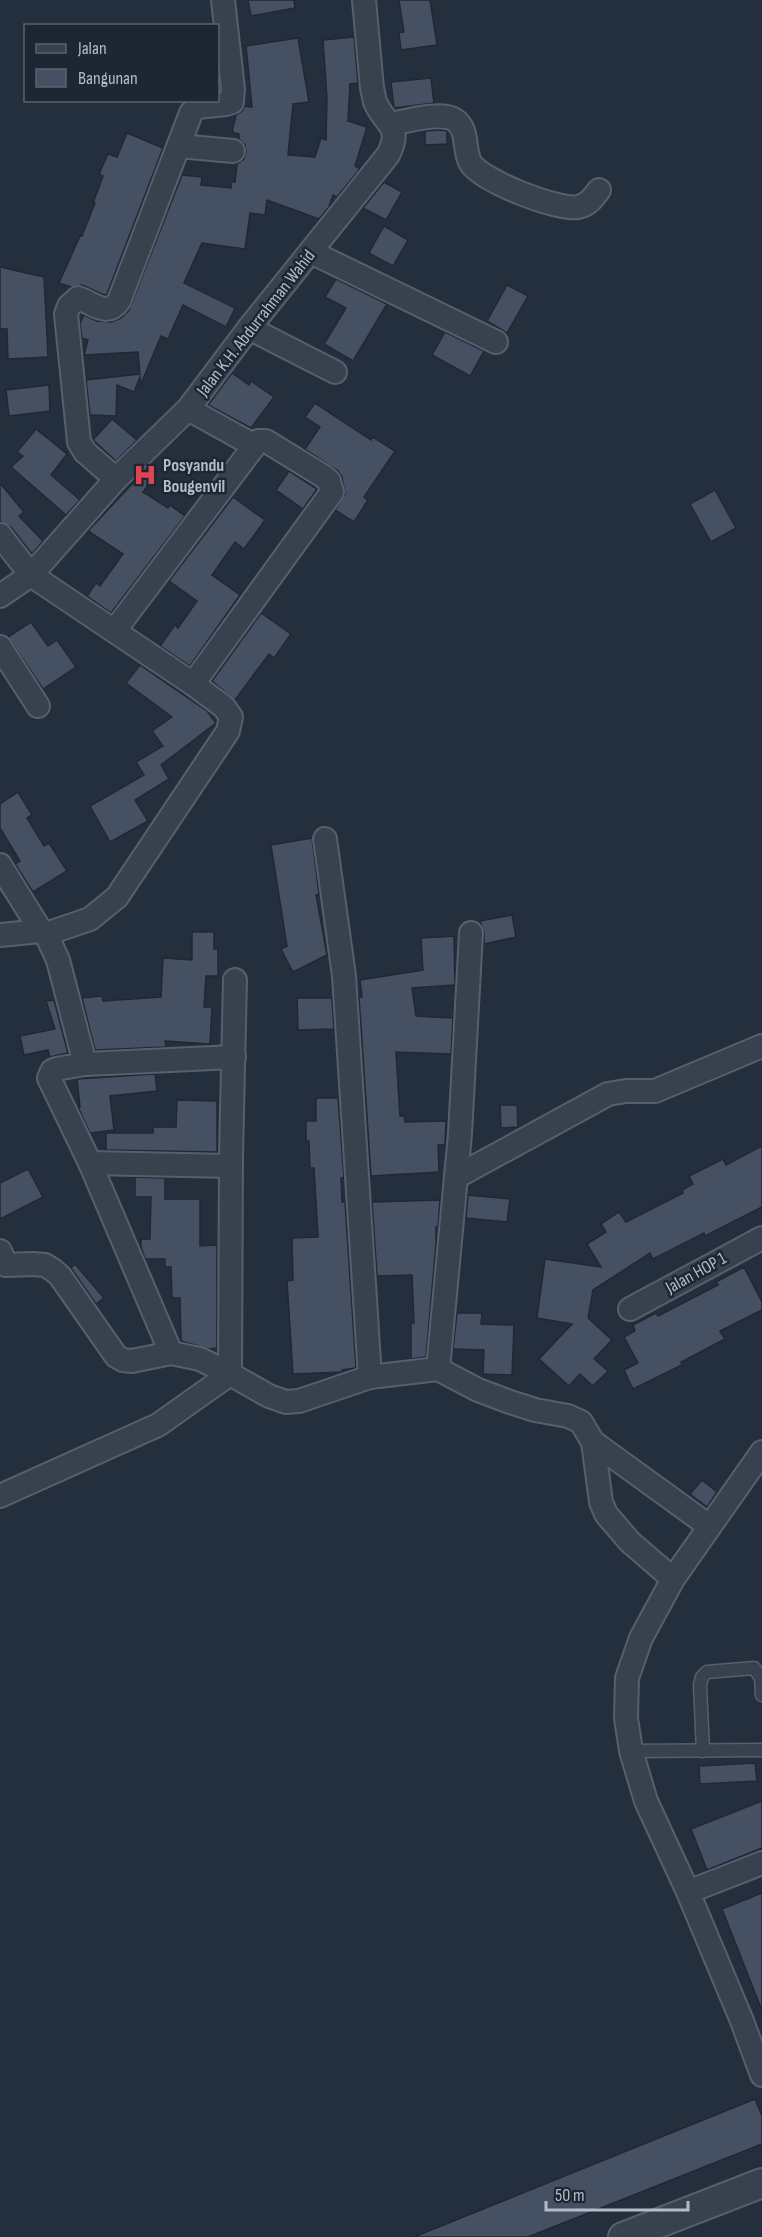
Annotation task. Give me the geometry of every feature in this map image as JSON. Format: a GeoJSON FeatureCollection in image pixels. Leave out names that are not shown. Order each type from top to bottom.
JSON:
{"type":"FeatureCollection","features":[{"type":"Feature","properties":{"kind":"street"},"geometry":{"type":"LineString","coordinates":[[116,479],[85,452],[79,442],[66,314],[73,300],[78,298],[104,310],[110,311],[115,307],[191,114],[197,107],[232,102],[234,96],[223,0]]}},
{"type":"Feature","properties":{"kind":"street"},"geometry":{"type":"LineString","coordinates":[[364,0],[372,88],[375,101],[391,124],[439,116],[453,118],[464,130],[470,162],[478,171],[519,193],[552,204],[576,208],[585,206],[599,190]]}},
{"type":"Feature","properties":{"kind":"street","name":"Jalan K.H. Abdurrahman Wahid"},"geometry":{"type":"LineString","coordinates":[[0,596],[31,575],[116,479],[188,409],[249,328],[388,155],[393,146],[394,134],[391,124]]}},
{"type":"Feature","properties":{"kind":"street"},"geometry":{"type":"LineString","coordinates":[[179,146],[233,151]]}},
{"type":"Feature","properties":{"kind":"street"},"geometry":{"type":"LineString","coordinates":[[312,252],[496,342]]}},
{"type":"Feature","properties":{"kind":"street"},"geometry":{"type":"LineString","coordinates":[[249,328],[335,372]]}},
{"type":"Feature","properties":{"kind":"street"},"geometry":{"type":"LineString","coordinates":[[188,409],[253,445]]}},
{"type":"Feature","properties":{"kind":"street"},"geometry":{"type":"LineString","coordinates":[[115,630],[258,441],[266,441],[323,476],[329,482],[332,492],[193,684]]}},
{"type":"Feature","properties":{"kind":"street"},"geometry":{"type":"LineString","coordinates":[[0,535],[31,575],[193,684],[228,712],[231,717],[228,731],[117,897],[90,919],[44,932],[0,935]]}},
{"type":"Feature","properties":{"kind":"street"},"geometry":{"type":"LineString","coordinates":[[0,647],[38,706]]}},
{"type":"Feature","properties":{"kind":"street"},"geometry":{"type":"LineString","coordinates":[[325,839],[342,966],[370,1377]]}},
{"type":"Feature","properties":{"kind":"street"},"geometry":{"type":"LineString","coordinates":[[0,865],[44,932],[58,960],[85,1064]]}},
{"type":"Feature","properties":{"kind":"street"},"geometry":{"type":"LineString","coordinates":[[438,1369],[456,1177],[471,933]]}},
{"type":"Feature","properties":{"kind":"street"},"geometry":{"type":"LineString","coordinates":[[230,1374],[235,980]]}},
{"type":"Feature","properties":{"kind":"street"},"geometry":{"type":"LineString","coordinates":[[456,1177],[608,1094],[626,1091],[655,1091],[762,1046]]}},
{"type":"Feature","properties":{"kind":"street"},"geometry":{"type":"LineString","coordinates":[[171,1353],[90,1163],[49,1078],[52,1071],[56,1069],[85,1064],[234,1057]]}},
{"type":"Feature","properties":{"kind":"street"},"geometry":{"type":"LineString","coordinates":[[90,1163],[231,1166]]}},
{"type":"Feature","properties":{"kind":"street","name":"Jalan HOP 1"},"geometry":{"type":"LineString","coordinates":[[630,1309],[762,1238]]}},
{"type":"Feature","properties":{"kind":"street"},"geometry":{"type":"LineString","coordinates":[[2,1261],[45,1265],[53,1270],[60,1276],[116,1356],[132,1361],[171,1353],[200,1359],[269,1396],[286,1402],[299,1401],[370,1377],[438,1369],[510,1402],[535,1410],[568,1416],[581,1422],[592,1442],[601,1502],[606,1514],[630,1542],[673,1579]]}},
{"type":"Feature","properties":{"kind":"street"},"geometry":{"type":"LineString","coordinates":[[0,1496],[158,1425],[230,1374]]}},
{"type":"Feature","properties":{"kind":"street"},"geometry":{"type":"LineString","coordinates":[[592,1442],[709,1526]]}},
{"type":"Feature","properties":{"kind":"street"},"geometry":{"type":"LineString","coordinates":[[762,1452],[673,1579],[641,1638],[627,1678],[626,1718],[631,1751],[645,1801],[688,1892],[752,2017],[762,2074]]}},
{"type":"Feature","properties":{"kind":"street"},"geometry":{"type":"LineString","coordinates":[[688,1892],[762,1863]]}},
{"type":"Feature","properties":{"kind":"street"},"geometry":{"type":"LineString","coordinates":[[623,2237],[762,2183]]}},
{"type":"Feature","properties":{"kind":"lane"},"geometry":{"type":"LineString","coordinates":[[703,1750],[700,1685],[702,1677],[707,1672],[754,1668],[761,1678],[762,1695]]}},
{"type":"Feature","properties":{"kind":"lane"},"geometry":{"type":"LineString","coordinates":[[631,1751],[762,1750]]}},
{"type":"Feature","properties":{"kind":"building"},"geometry":{"type":"Polygon","coordinates":[[[248,0],[294,0],[295,8],[251,16],[248,0]]]}},
{"type":"Feature","properties":{"kind":"building"},"geometry":{"type":"Polygon","coordinates":[[[399,0],[430,0],[437,45],[401,50],[399,33],[404,32],[399,0]]]}},
{"type":"Feature","properties":{"kind":"building"},"geometry":{"type":"Polygon","coordinates":[[[354,37],[358,83],[350,84],[348,121],[367,127],[355,166],[360,169],[337,197],[333,195],[329,207],[319,219],[267,200],[265,215],[250,213],[245,249],[202,243],[184,283],[235,308],[226,327],[183,305],[168,339],[161,336],[141,384],[140,377],[134,392],[117,385],[116,416],[90,415],[86,380],[140,374],[138,352],[84,355],[88,340],[82,338],[80,323],[84,315],[97,321],[111,322],[121,318],[129,310],[182,175],[202,177],[201,185],[231,188],[231,182],[235,182],[237,164],[244,159],[246,152],[245,145],[239,139],[239,134],[232,132],[236,115],[245,106],[252,107],[246,46],[298,38],[309,102],[293,104],[288,155],[315,157],[321,138],[326,140],[327,98],[323,40],[354,37]]]}},
{"type":"Feature","properties":{"kind":"building"},"geometry":{"type":"Polygon","coordinates":[[[431,78],[434,103],[394,108],[391,82],[431,78]]]}},
{"type":"Feature","properties":{"kind":"building"},"geometry":{"type":"Polygon","coordinates":[[[425,131],[447,131],[447,144],[425,145],[425,131]]]}},
{"type":"Feature","properties":{"kind":"building"},"geometry":{"type":"Polygon","coordinates":[[[127,133],[163,148],[107,294],[104,295],[82,285],[71,287],[59,283],[95,203],[93,203],[103,176],[99,174],[108,154],[117,157],[127,133]]]}},
{"type":"Feature","properties":{"kind":"building"},"geometry":{"type":"Polygon","coordinates":[[[384,182],[402,192],[386,220],[363,208],[384,182]]]}},
{"type":"Feature","properties":{"kind":"building"},"geometry":{"type":"Polygon","coordinates":[[[384,226],[408,240],[393,266],[369,253],[384,226]]]}},
{"type":"Feature","properties":{"kind":"building"},"geometry":{"type":"Polygon","coordinates":[[[0,267],[44,277],[48,357],[8,359],[7,329],[0,329],[0,267]]]}},
{"type":"Feature","properties":{"kind":"building"},"geometry":{"type":"Polygon","coordinates":[[[336,279],[387,304],[353,361],[324,344],[346,308],[325,297],[336,279]]]}},
{"type":"Feature","properties":{"kind":"building"},"geometry":{"type":"Polygon","coordinates":[[[507,285],[528,296],[507,333],[487,321],[507,285]]]}},
{"type":"Feature","properties":{"kind":"building"},"geometry":{"type":"Polygon","coordinates":[[[445,332],[484,351],[470,376],[432,355],[445,332]]]}},
{"type":"Feature","properties":{"kind":"building"},"geometry":{"type":"Polygon","coordinates":[[[232,373],[249,385],[251,381],[274,397],[251,428],[208,405],[232,373]]]}},
{"type":"Feature","properties":{"kind":"building"},"geometry":{"type":"Polygon","coordinates":[[[49,385],[50,411],[9,416],[6,390],[49,385]]]}},
{"type":"Feature","properties":{"kind":"building"},"geometry":{"type":"Polygon","coordinates":[[[315,403],[371,440],[373,437],[395,451],[364,497],[368,500],[354,522],[335,510],[345,494],[342,477],[338,471],[305,449],[320,427],[305,417],[315,403]]]}},
{"type":"Feature","properties":{"kind":"building"},"geometry":{"type":"Polygon","coordinates":[[[112,419],[137,440],[116,461],[93,440],[112,419]]]}},
{"type":"Feature","properties":{"kind":"building"},"geometry":{"type":"Polygon","coordinates":[[[36,429],[67,454],[51,475],[80,500],[66,515],[11,467],[23,456],[17,452],[36,429]]]}},
{"type":"Feature","properties":{"kind":"building"},"geometry":{"type":"Polygon","coordinates":[[[149,466],[157,472],[143,492],[168,508],[170,505],[185,516],[111,613],[87,596],[96,583],[100,586],[123,554],[88,531],[149,466]]]}},
{"type":"Feature","properties":{"kind":"building"},"geometry":{"type":"Polygon","coordinates":[[[289,471],[317,489],[303,509],[276,490],[289,471]]]}},
{"type":"Feature","properties":{"kind":"building"},"geometry":{"type":"Polygon","coordinates":[[[0,483],[24,512],[19,516],[43,541],[32,554],[11,527],[0,522],[0,483]]]}},
{"type":"Feature","properties":{"kind":"building"},"geometry":{"type":"Polygon","coordinates":[[[715,490],[736,528],[711,542],[690,504],[715,490]]]}},
{"type":"Feature","properties":{"kind":"building"},"geometry":{"type":"Polygon","coordinates":[[[233,497],[265,520],[244,549],[235,542],[212,575],[240,595],[190,666],[160,646],[175,625],[178,628],[197,601],[169,581],[233,497]]]}},
{"type":"Feature","properties":{"kind":"building"},"geometry":{"type":"Polygon","coordinates":[[[261,613],[291,634],[274,658],[269,654],[235,700],[212,681],[261,613]]]}},
{"type":"Feature","properties":{"kind":"building"},"geometry":{"type":"Polygon","coordinates":[[[31,622],[48,646],[57,640],[76,667],[43,689],[8,637],[31,622]]]}},
{"type":"Feature","properties":{"kind":"building"},"geometry":{"type":"Polygon","coordinates":[[[140,665],[207,711],[216,723],[161,765],[169,779],[135,800],[148,821],[110,842],[90,806],[144,775],[136,762],[163,746],[152,731],[172,717],[126,683],[140,665]]]}},
{"type":"Feature","properties":{"kind":"building"},"geometry":{"type":"Polygon","coordinates":[[[18,792],[32,815],[27,818],[44,846],[49,843],[67,871],[33,892],[15,864],[20,861],[0,828],[0,804],[18,792]]]}},
{"type":"Feature","properties":{"kind":"building"},"geometry":{"type":"Polygon","coordinates":[[[312,838],[319,894],[316,895],[327,955],[293,972],[281,949],[287,946],[271,845],[312,838]]]}},
{"type":"Feature","properties":{"kind":"building"},"geometry":{"type":"Polygon","coordinates":[[[512,915],[516,937],[484,944],[484,933],[480,921],[512,915]]]}},
{"type":"Feature","properties":{"kind":"building"},"geometry":{"type":"Polygon","coordinates":[[[192,932],[214,932],[214,949],[218,949],[218,976],[206,976],[204,1007],[212,1007],[210,1044],[165,1041],[166,1047],[95,1050],[82,998],[102,996],[103,1001],[161,997],[163,958],[192,960],[192,932]]]}},
{"type":"Feature","properties":{"kind":"building"},"geometry":{"type":"Polygon","coordinates":[[[454,936],[455,985],[412,988],[416,1016],[453,1018],[451,1054],[396,1052],[400,1116],[404,1116],[405,1122],[446,1121],[445,1145],[438,1145],[439,1172],[371,1176],[359,997],[362,997],[360,980],[423,970],[421,938],[454,936]]]}},
{"type":"Feature","properties":{"kind":"building"},"geometry":{"type":"Polygon","coordinates":[[[297,998],[332,998],[334,1029],[298,1030],[297,998]]]}},
{"type":"Feature","properties":{"kind":"building"},"geometry":{"type":"Polygon","coordinates":[[[54,1000],[68,1053],[50,1057],[48,1050],[24,1055],[20,1036],[55,1029],[46,1001],[54,1000]]]}},
{"type":"Feature","properties":{"kind":"building"},"geometry":{"type":"Polygon","coordinates":[[[155,1074],[157,1091],[110,1096],[114,1130],[90,1133],[78,1107],[80,1107],[77,1079],[155,1074]]]}},
{"type":"Feature","properties":{"kind":"building"},"geometry":{"type":"Polygon","coordinates":[[[316,1098],[338,1098],[344,1178],[341,1178],[342,1202],[345,1202],[356,1368],[342,1370],[342,1372],[293,1374],[287,1281],[293,1280],[292,1238],[318,1237],[314,1168],[310,1168],[309,1141],[306,1141],[306,1121],[316,1121],[316,1098]]]}},
{"type":"Feature","properties":{"kind":"building"},"geometry":{"type":"Polygon","coordinates":[[[177,1100],[217,1101],[217,1152],[106,1150],[106,1133],[153,1133],[153,1127],[176,1127],[177,1100]]]}},
{"type":"Feature","properties":{"kind":"building"},"geometry":{"type":"Polygon","coordinates":[[[500,1105],[517,1105],[518,1127],[501,1128],[500,1105]]]}},
{"type":"Feature","properties":{"kind":"building"},"geometry":{"type":"Polygon","coordinates":[[[762,1146],[762,1207],[653,1259],[650,1253],[593,1290],[588,1318],[612,1340],[594,1359],[608,1371],[593,1386],[580,1374],[569,1386],[539,1359],[572,1324],[537,1318],[545,1259],[601,1267],[587,1244],[606,1232],[601,1224],[619,1212],[626,1222],[683,1193],[682,1190],[693,1184],[689,1176],[723,1159],[726,1165],[762,1146]]]}},
{"type":"Feature","properties":{"kind":"building"},"geometry":{"type":"Polygon","coordinates":[[[28,1169],[43,1197],[0,1219],[0,1183],[28,1169]]]}},
{"type":"Feature","properties":{"kind":"building"},"geometry":{"type":"Polygon","coordinates":[[[135,1177],[165,1178],[165,1199],[200,1199],[200,1246],[217,1245],[217,1348],[209,1349],[181,1341],[180,1298],[172,1298],[171,1267],[165,1267],[165,1259],[145,1259],[141,1247],[141,1239],[150,1239],[151,1197],[135,1197],[135,1177]]]}},
{"type":"Feature","properties":{"kind":"building"},"geometry":{"type":"Polygon","coordinates":[[[468,1195],[510,1199],[507,1222],[466,1218],[468,1195]]]}},
{"type":"Feature","properties":{"kind":"building"},"geometry":{"type":"Polygon","coordinates":[[[440,1200],[426,1357],[411,1359],[411,1323],[414,1323],[412,1275],[377,1276],[372,1202],[440,1200]]]}},
{"type":"Feature","properties":{"kind":"building"},"geometry":{"type":"Polygon","coordinates":[[[75,1264],[104,1298],[96,1304],[71,1268],[75,1264]]]}},
{"type":"Feature","properties":{"kind":"building"},"geometry":{"type":"Polygon","coordinates":[[[744,1267],[762,1302],[762,1310],[720,1331],[725,1339],[681,1362],[682,1365],[633,1389],[624,1370],[638,1363],[624,1337],[635,1331],[633,1325],[656,1313],[658,1316],[718,1285],[716,1282],[744,1267]]]}},
{"type":"Feature","properties":{"kind":"building"},"geometry":{"type":"Polygon","coordinates":[[[457,1313],[482,1313],[481,1324],[514,1325],[512,1375],[483,1374],[484,1350],[453,1349],[457,1313]]]}},
{"type":"Feature","properties":{"kind":"building"},"geometry":{"type":"Polygon","coordinates":[[[702,1480],[717,1492],[707,1507],[690,1494],[702,1480]]]}},
{"type":"Feature","properties":{"kind":"building"},"geometry":{"type":"Polygon","coordinates":[[[755,1763],[757,1781],[700,1784],[699,1766],[755,1763]]]}},
{"type":"Feature","properties":{"kind":"building"},"geometry":{"type":"Polygon","coordinates":[[[762,1801],[762,1848],[707,1870],[691,1829],[762,1801]]]}},
{"type":"Feature","properties":{"kind":"building"},"geometry":{"type":"Polygon","coordinates":[[[762,1893],[762,2008],[761,2008],[722,1909],[762,1893]]]}},
{"type":"Feature","properties":{"kind":"building"},"geometry":{"type":"Polygon","coordinates":[[[755,2099],[762,2116],[762,2144],[528,2237],[414,2237],[755,2099]]]}},
{"type":"Feature","properties":{"kind":"place","name":"Posyandu Bougenvil"},"geometry":{"type":"Point","coordinates":[145,475]}}]}
